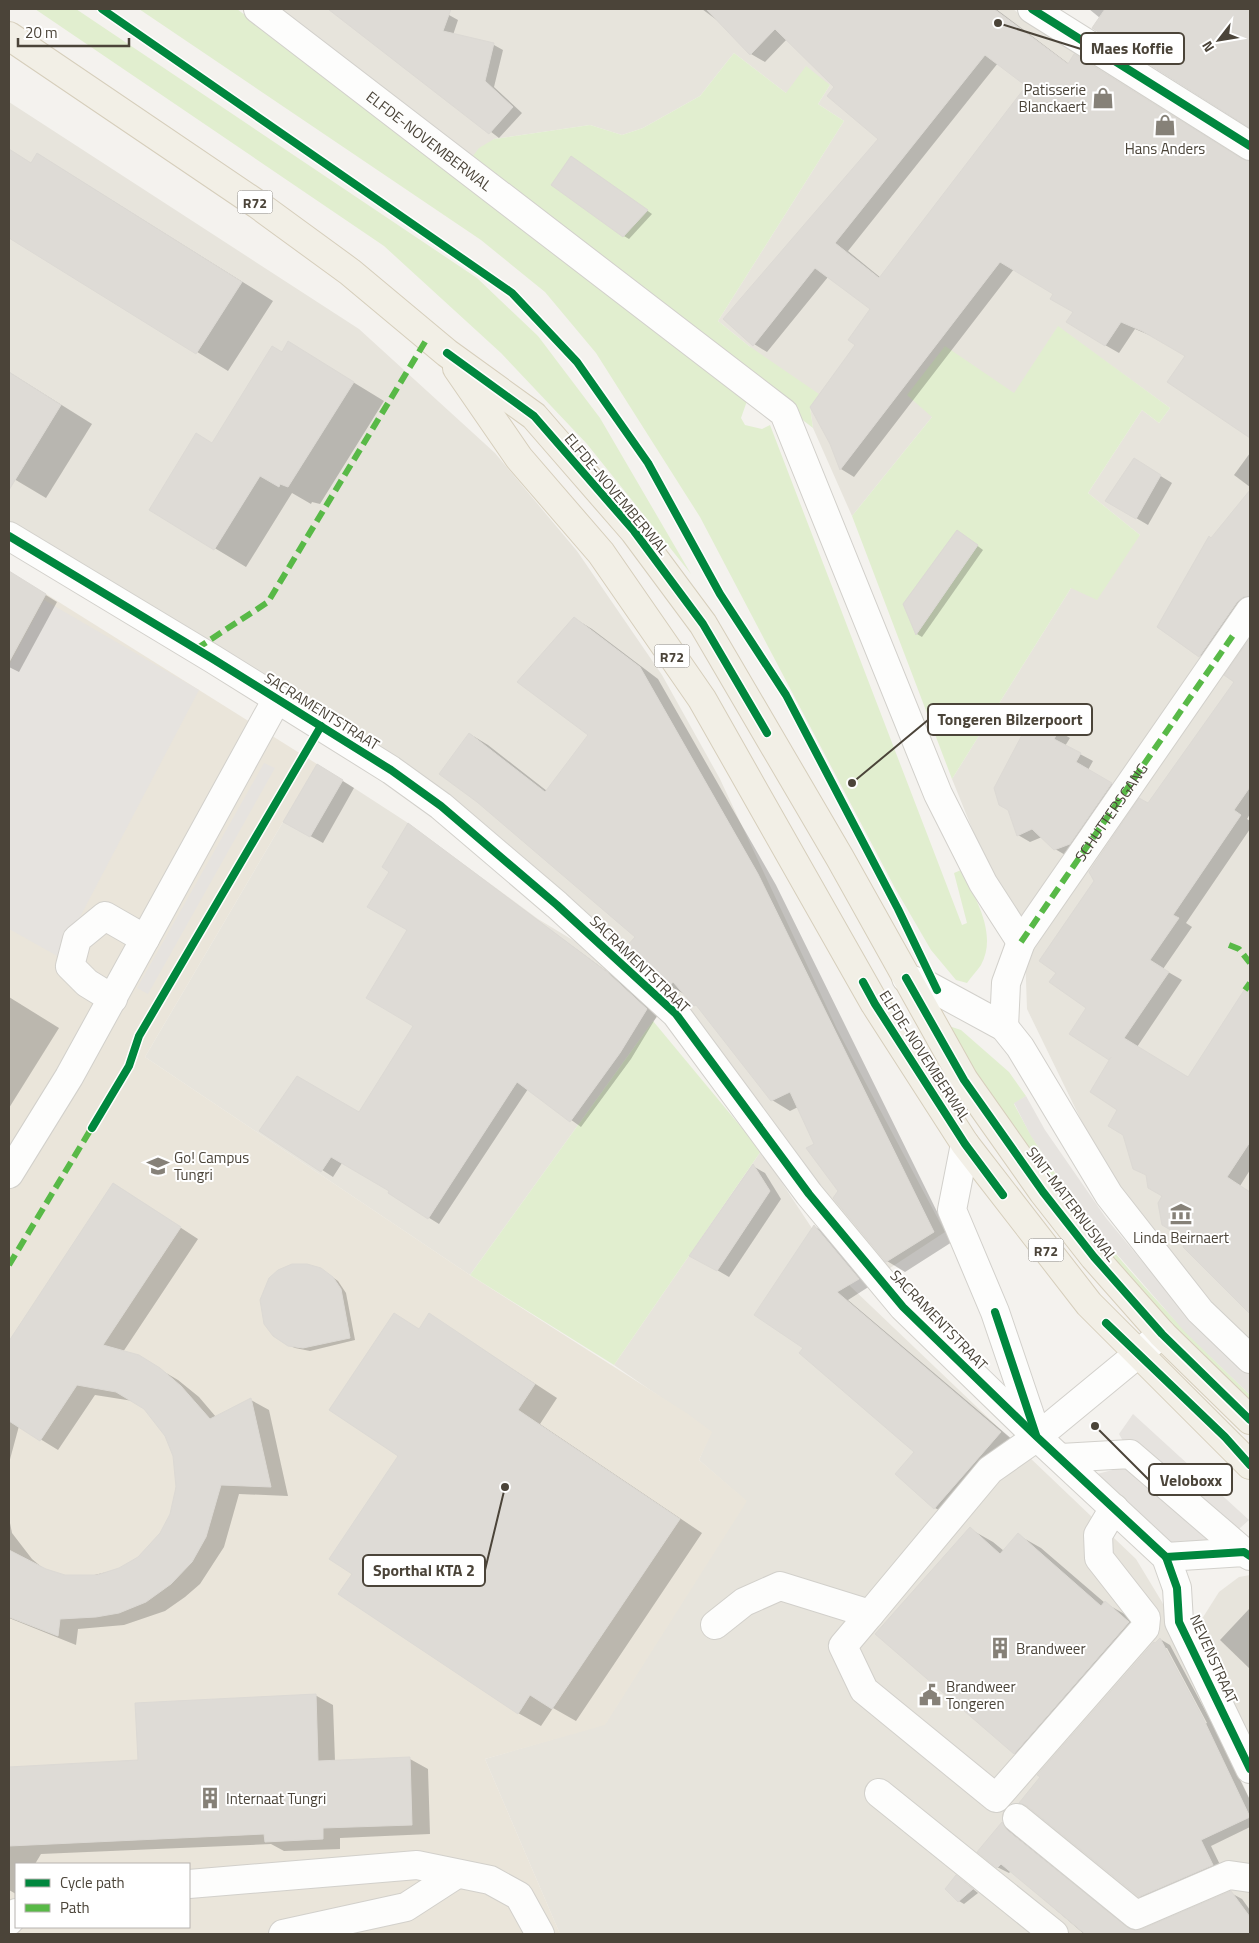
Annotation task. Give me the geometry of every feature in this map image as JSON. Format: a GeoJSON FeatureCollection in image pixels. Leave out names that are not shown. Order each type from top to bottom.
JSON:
{"type":"FeatureCollection","features":[{"type":"Feature","properties":{"kind":"main road","name":"ELFDE-NOVEMBERWAL"},"geometry":{"type":"LineString","coordinates":[[9,36],[258,204],[350,272],[447,353],[534,416],[634,531],[703,624],[840,858],[906,978]]}},
{"type":"Feature","properties":{"kind":"main road","name":"ELFDE-NOVEMBERWAL"},"geometry":{"type":"LineString","coordinates":[[447,353],[519,458],[601,553],[702,699],[874,1004],[965,1144]]}},
{"type":"Feature","properties":{"kind":"main road","name":"SINT-MATERNUSWAL"},"geometry":{"type":"LineString","coordinates":[[906,978],[964,1080],[1044,1192],[1094,1257],[1162,1334],[1250,1420]]}},
{"type":"Feature","properties":{"kind":"main road","name":"R72"},"geometry":{"type":"LineString","coordinates":[[965,1144],[1089,1304],[1225,1437],[1250,1465]]}},
{"type":"Feature","properties":{"kind":"street","name":"ELFDE-NOVEMBERWAL"},"geometry":{"type":"LineString","coordinates":[[258,9],[784,413],[938,794],[983,883],[1021,942]]}},
{"type":"Feature","properties":{"kind":"street"},"geometry":{"type":"LineString","coordinates":[[1032,9],[1250,146]]}},
{"type":"Feature","properties":{"kind":"street","name":"SACRAMENTSTRAAT"},"geometry":{"type":"LineString","coordinates":[[9,536],[391,770],[441,806],[557,905],[676,1014],[809,1194],[903,1307],[1037,1437],[1166,1557]]}},
{"type":"Feature","properties":{"kind":"street","name":"SCHUTTERSGANG"},"geometry":{"type":"LineString","coordinates":[[1004,1027],[1006,983],[1021,942],[1250,611]]}},
{"type":"Feature","properties":{"kind":"street"},"geometry":{"type":"LineString","coordinates":[[9,1174],[69,1077],[277,699]]}},
{"type":"Feature","properties":{"kind":"street"},"geometry":{"type":"LineString","coordinates":[[112,999],[87,983],[70,966],[77,940],[104,916],[145,940]]}},
{"type":"Feature","properties":{"kind":"street"},"geometry":{"type":"LineString","coordinates":[[906,978],[925,984],[1004,1027],[1020,1047],[1109,1195],[1200,1311],[1250,1359]]}},
{"type":"Feature","properties":{"kind":"street"},"geometry":{"type":"LineString","coordinates":[[965,1144],[952,1210],[995,1312],[1037,1437]]}},
{"type":"Feature","properties":{"kind":"street"},"geometry":{"type":"LineString","coordinates":[[1114,1508],[1098,1535],[1099,1558],[1146,1618],[1145,1628],[996,1798],[864,1690],[843,1646],[990,1470],[1037,1437],[1162,1334]]}},
{"type":"Feature","properties":{"kind":"street"},"geometry":{"type":"LineString","coordinates":[[1061,1458],[1130,1454],[1247,1554]]}},
{"type":"Feature","properties":{"kind":"street"},"geometry":{"type":"LineString","coordinates":[[1166,1557],[1247,1554]]}},
{"type":"Feature","properties":{"kind":"street","name":"NEVENSTRAAT"},"geometry":{"type":"LineString","coordinates":[[1166,1557],[1177,1588],[1179,1622],[1250,1769]]}},
{"type":"Feature","properties":{"kind":"street"},"geometry":{"type":"LineString","coordinates":[[715,1625],[744,1602],[780,1586],[870,1614]]}},
{"type":"Feature","properties":{"kind":"street"},"geometry":{"type":"LineString","coordinates":[[879,1793],[1054,1934]]}},
{"type":"Feature","properties":{"kind":"street"},"geometry":{"type":"LineString","coordinates":[[1017,1818],[1136,1915],[1229,1875],[1250,1878]]}},
{"type":"Feature","properties":{"kind":"street"},"geometry":{"type":"LineString","coordinates":[[190,1884],[417,1865],[490,1880],[519,1896],[540,1934]]}},
{"type":"Feature","properties":{"kind":"street"},"geometry":{"type":"LineString","coordinates":[[283,1934],[406,1907],[457,1874]]}},
{"type":"Feature","properties":{"kind":"shaded area"},"geometry":{"type":"Polygon","coordinates":[[[266,9],[1013,9],[1062,45],[1250,159],[1250,594],[1029,920],[1016,918],[996,888],[952,779],[1071,588],[1140,535],[1088,493],[1142,410],[1159,423],[1170,408],[1058,327],[1015,393],[932,417],[852,516],[813,428],[810,407],[749,346],[718,321],[844,121],[818,104],[830,85],[786,93],[734,53],[700,96],[643,128],[622,135],[590,125],[494,139],[469,161],[266,9]]]}},
{"type":"Feature","properties":{"kind":"shaded area"},"geometry":{"type":"Polygon","coordinates":[[[9,102],[359,329],[495,453],[577,551],[662,675],[720,779],[837,1029],[945,1232],[884,1272],[691,1015],[585,912],[486,825],[382,751],[9,523],[9,102]]]}},
{"type":"Feature","properties":{"kind":"shaded area","name":"Go! Campus Tungri"},"geometry":{"type":"Polygon","coordinates":[[[46,594],[317,764],[145,1057],[470,1275],[688,1414],[712,1432],[699,1460],[747,1501],[605,1725],[485,1759],[560,1934],[9,1934],[9,663],[46,594]]]}},
{"type":"Feature","properties":{"kind":"shaded area"},"geometry":{"type":"Polygon","coordinates":[[[44,600],[199,690],[59,957],[9,929],[9,665],[44,600]]]}},
{"type":"Feature","properties":{"kind":"shaded area"},"geometry":{"type":"Polygon","coordinates":[[[1250,621],[1250,1353],[1121,1202],[1027,1009],[1025,953],[1250,621]]]}},
{"type":"Feature","properties":{"kind":"shaded area"},"geometry":{"type":"Polygon","coordinates":[[[264,763],[275,768],[148,994],[137,988],[264,763]]]}},
{"type":"Feature","properties":{"kind":"shaded area"},"geometry":{"type":"Polygon","coordinates":[[[317,764],[408,823],[538,919],[604,959],[660,1015],[653,1021],[470,1275],[145,1057],[317,764]]]}},
{"type":"Feature","properties":{"kind":"shaded area"},"geometry":{"type":"Polygon","coordinates":[[[1026,1096],[1045,1130],[1106,1218],[1166,1290],[1250,1372],[1250,1395],[1185,1332],[1116,1253],[1070,1194],[1031,1136],[1014,1103],[1026,1096]]]}},
{"type":"Feature","properties":{"kind":"shaded area"},"geometry":{"type":"Polygon","coordinates":[[[761,1151],[850,1286],[1136,1559],[1162,1602],[1250,1800],[1250,1934],[560,1934],[485,1759],[605,1724],[746,1501],[699,1460],[711,1432],[614,1365],[761,1151]]]}},
{"type":"Feature","properties":{"kind":"shaded area"},"geometry":{"type":"Polygon","coordinates":[[[1133,1414],[1249,1520],[1222,1544],[1174,1546],[1097,1474],[1136,1464],[1119,1434],[1133,1414]]]}},
{"type":"Feature","properties":{"kind":"shaded area"},"geometry":{"type":"Polygon","coordinates":[[[1250,1575],[1250,1738],[1200,1636],[1200,1622],[1219,1592],[1239,1577],[1250,1575]]]}},
{"type":"Feature","properties":{"kind":"green space"},"geometry":{"type":"Polygon","coordinates":[[[35,9],[76,9],[477,278],[538,336],[600,418],[691,574],[587,444],[501,353],[384,246],[35,9]]]}},
{"type":"Feature","properties":{"kind":"green space"},"geometry":{"type":"Polygon","coordinates":[[[139,9],[237,9],[747,401],[741,418],[745,425],[762,429],[770,425],[962,925],[967,923],[954,873],[961,870],[983,916],[986,928],[986,953],[981,965],[967,983],[956,980],[931,950],[895,888],[700,517],[596,353],[545,292],[481,240],[139,9]]]}},
{"type":"Feature","properties":{"kind":"green space"},"geometry":{"type":"Polygon","coordinates":[[[734,53],[786,93],[806,66],[830,85],[818,104],[844,121],[718,321],[749,346],[819,394],[810,407],[813,428],[469,161],[479,148],[494,139],[590,125],[622,135],[643,128],[700,96],[734,53]]]}},
{"type":"Feature","properties":{"kind":"green space"},"geometry":{"type":"Polygon","coordinates":[[[1058,326],[1170,408],[1159,423],[1142,410],[1088,493],[1140,535],[1097,600],[1071,588],[952,779],[852,516],[932,417],[907,395],[945,346],[1014,393],[1058,326]]]}},
{"type":"Feature","properties":{"kind":"green space"},"geometry":{"type":"Polygon","coordinates":[[[653,1021],[761,1151],[614,1365],[470,1275],[653,1021]]]}},
{"type":"Feature","properties":{"kind":"green space"},"geometry":{"type":"Polygon","coordinates":[[[952,1027],[961,1030],[1009,1072],[1026,1096],[1014,1104],[1062,1184],[1090,1222],[1151,1294],[1250,1395],[1250,1407],[1158,1313],[1063,1199],[947,1033],[952,1027]]]}},
{"type":"Feature","properties":{"kind":"building"},"geometry":{"type":"Polygon","coordinates":[[[328,9],[451,9],[443,31],[494,43],[485,81],[513,107],[489,134],[328,9]]]}},
{"type":"Feature","properties":{"kind":"building"},"geometry":{"type":"Polygon","coordinates":[[[706,9],[994,9],[1068,64],[1074,54],[1242,159],[1250,161],[1250,438],[1167,382],[1185,356],[1142,331],[1121,322],[1105,346],[1066,322],[1073,312],[1050,299],[1053,294],[1000,262],[840,470],[830,444],[810,407],[855,345],[848,340],[870,309],[815,268],[753,346],[723,319],[878,139],[827,96],[834,87],[775,29],[750,55],[706,9]],[[985,55],[835,243],[879,278],[1026,86],[985,55]]]}},
{"type":"Feature","properties":{"kind":"building"},"geometry":{"type":"Polygon","coordinates":[[[1105,9],[1250,9],[1250,128],[1092,28],[1105,9]]]}},
{"type":"Feature","properties":{"kind":"building"},"geometry":{"type":"Polygon","coordinates":[[[9,149],[31,163],[37,153],[242,282],[196,354],[9,238],[9,149]]]}},
{"type":"Feature","properties":{"kind":"building"},"geometry":{"type":"Polygon","coordinates":[[[571,156],[648,210],[623,237],[551,185],[571,156]]]}},
{"type":"Feature","properties":{"kind":"building"},"geometry":{"type":"Polygon","coordinates":[[[288,341],[354,382],[288,487],[280,484],[279,487],[260,476],[214,550],[149,510],[196,433],[212,443],[272,346],[282,352],[288,341]]]}},
{"type":"Feature","properties":{"kind":"building"},"geometry":{"type":"Polygon","coordinates":[[[9,372],[61,405],[9,490],[9,372]]]}},
{"type":"Feature","properties":{"kind":"building"},"geometry":{"type":"Polygon","coordinates":[[[1134,458],[1161,475],[1136,519],[1105,501],[1134,458]]]}},
{"type":"Feature","properties":{"kind":"building"},"geometry":{"type":"Polygon","coordinates":[[[1250,490],[1250,596],[1243,597],[1237,602],[1199,657],[1157,627],[1209,536],[1211,538],[1250,490]]]}},
{"type":"Feature","properties":{"kind":"building"},"geometry":{"type":"Polygon","coordinates":[[[957,530],[978,545],[916,635],[903,604],[957,530]]]}},
{"type":"Feature","properties":{"kind":"building"},"geometry":{"type":"Polygon","coordinates":[[[9,571],[46,594],[9,662],[9,571]]]}},
{"type":"Feature","properties":{"kind":"building"},"geometry":{"type":"Polygon","coordinates":[[[574,617],[640,667],[758,874],[934,1232],[886,1262],[833,1198],[838,1191],[806,1148],[814,1144],[790,1092],[771,1101],[696,1005],[694,1006],[673,982],[669,987],[626,947],[635,937],[477,802],[439,774],[469,733],[545,792],[588,735],[517,682],[574,617]]]}},
{"type":"Feature","properties":{"kind":"building"},"geometry":{"type":"Polygon","coordinates":[[[1250,638],[1250,787],[1234,810],[1241,815],[1173,915],[1179,918],[1150,960],[1169,972],[1124,1038],[1188,1077],[1250,981],[1250,1142],[1227,1177],[1250,1192],[1250,1314],[1183,1247],[1186,1239],[1162,1225],[1158,1203],[1162,1196],[1148,1188],[1146,1175],[1133,1169],[1123,1135],[1108,1126],[1117,1110],[1090,1092],[1111,1057],[1109,1060],[1069,1034],[1086,1008],[1049,982],[1056,973],[1039,961],[1094,881],[1089,872],[1139,798],[1148,803],[1234,682],[1224,675],[1250,638]]]}},
{"type":"Feature","properties":{"kind":"building"},"geometry":{"type":"Polygon","coordinates":[[[1032,716],[1059,730],[1054,739],[1081,753],[1076,762],[1112,783],[1070,844],[1054,850],[1032,829],[1017,836],[1008,810],[999,805],[994,788],[1032,716]]]}},
{"type":"Feature","properties":{"kind":"building"},"geometry":{"type":"Polygon","coordinates":[[[317,764],[343,780],[310,837],[283,822],[317,764]]]}},
{"type":"Feature","properties":{"kind":"building"},"geometry":{"type":"Polygon","coordinates":[[[408,823],[607,972],[647,1009],[620,1053],[570,1122],[517,1082],[428,1219],[388,1193],[389,1191],[331,1157],[321,1172],[259,1131],[297,1076],[359,1112],[413,1026],[366,998],[407,930],[367,907],[389,872],[382,867],[408,823]]]}},
{"type":"Feature","properties":{"kind":"building"},"geometry":{"type":"Polygon","coordinates":[[[753,1164],[770,1191],[717,1271],[689,1256],[753,1164]]]}},
{"type":"Feature","properties":{"kind":"building"},"geometry":{"type":"Polygon","coordinates":[[[113,1183],[181,1227],[103,1345],[139,1355],[160,1368],[181,1386],[210,1419],[251,1398],[271,1487],[221,1485],[206,1537],[192,1562],[171,1584],[146,1602],[119,1613],[96,1617],[60,1619],[58,1636],[9,1617],[9,1550],[46,1569],[65,1575],[97,1575],[119,1568],[138,1557],[160,1533],[170,1514],[176,1487],[173,1456],[165,1436],[144,1409],[116,1392],[77,1385],[40,1441],[9,1421],[9,1341],[113,1183]]]}},
{"type":"Feature","properties":{"kind":"building"},"geometry":{"type":"Polygon","coordinates":[[[814,1225],[859,1279],[837,1292],[1001,1432],[934,1509],[895,1474],[914,1452],[799,1353],[803,1348],[754,1315],[814,1225]]]}},
{"type":"Feature","properties":{"kind":"building"},"geometry":{"type":"Polygon","coordinates":[[[292,1264],[307,1264],[321,1268],[333,1277],[341,1289],[350,1338],[303,1348],[288,1346],[273,1336],[264,1324],[260,1300],[269,1278],[278,1270],[292,1264]]]}},
{"type":"Feature","properties":{"kind":"building"},"geometry":{"type":"Polygon","coordinates":[[[394,1313],[419,1329],[429,1313],[535,1384],[518,1410],[680,1519],[552,1709],[530,1695],[518,1714],[338,1594],[352,1574],[329,1559],[398,1456],[329,1410],[394,1313]]]}},
{"type":"Feature","properties":{"kind":"building","name":"Brandweer"},"geometry":{"type":"Polygon","coordinates":[[[970,1527],[1000,1554],[1018,1533],[1101,1606],[1105,1601],[1129,1622],[1014,1754],[875,1634],[970,1527]]]}},
{"type":"Feature","properties":{"kind":"building"},"geometry":{"type":"Polygon","coordinates":[[[1160,1638],[1203,1718],[1250,1817],[1201,1840],[1213,1865],[1139,1897],[1027,1806],[1019,1803],[1040,1777],[1037,1775],[1154,1642],[1160,1638]]]}},
{"type":"Feature","properties":{"kind":"building","name":"Internaat Tungri"},"geometry":{"type":"Polygon","coordinates":[[[316,1694],[318,1761],[410,1757],[412,1825],[323,1828],[323,1839],[265,1842],[264,1834],[9,1846],[9,1767],[138,1760],[135,1703],[316,1694]]]}},
{"type":"Feature","properties":{"kind":"building"},"geometry":{"type":"Polygon","coordinates":[[[1002,1822],[1007,1830],[1127,1927],[1134,1930],[1142,1929],[1231,1891],[1250,1917],[1250,1934],[1085,1934],[1001,1864],[997,1868],[977,1852],[1002,1822]]]}},
{"type":"Feature","properties":{"kind":"building"},"geometry":{"type":"Polygon","coordinates":[[[956,1875],[973,1889],[958,1902],[945,1889],[956,1875]]]}},
{"type":"Feature","properties":{"kind":"marked path"},"geometry":{"type":"LineString","coordinates":[[196,649],[268,602],[428,337]]}},
{"type":"Feature","properties":{"kind":"marked path"},"geometry":{"type":"LineString","coordinates":[[1021,942],[1234,634]]}},
{"type":"Feature","properties":{"kind":"marked path"},"geometry":{"type":"LineString","coordinates":[[1229,945],[1239,949],[1250,963]]}},
{"type":"Feature","properties":{"kind":"marked path"},"geometry":{"type":"LineString","coordinates":[[1245,990],[1250,983]]}},
{"type":"Feature","properties":{"kind":"marked path"},"geometry":{"type":"LineString","coordinates":[[9,1265],[94,1124]]}},
{"type":"Feature","properties":{"kind":"cycle path"},"geometry":{"type":"LineString","coordinates":[[102,9],[512,293],[577,362],[648,463],[720,594],[786,695],[898,909],[937,990]]}},
{"type":"Feature","properties":{"kind":"cycle path"},"geometry":{"type":"LineString","coordinates":[[1032,9],[1250,146]]}},
{"type":"Feature","properties":{"kind":"cycle path"},"geometry":{"type":"LineString","coordinates":[[447,353],[534,416],[634,531],[703,624],[767,733]]}},
{"type":"Feature","properties":{"kind":"cycle path"},"geometry":{"type":"LineString","coordinates":[[9,536],[213,659],[391,770],[441,806],[557,905],[676,1014],[809,1194],[903,1307],[1037,1437],[1166,1557],[1177,1588],[1179,1622],[1250,1769]]}},
{"type":"Feature","properties":{"kind":"cycle path"},"geometry":{"type":"LineString","coordinates":[[92,1128],[129,1066],[139,1036],[321,726]]}},
{"type":"Feature","properties":{"kind":"cycle path"},"geometry":{"type":"LineString","coordinates":[[906,978],[964,1080],[1043,1192],[1094,1257],[1162,1334],[1250,1420]]}},
{"type":"Feature","properties":{"kind":"cycle path"},"geometry":{"type":"LineString","coordinates":[[863,982],[875,1004],[965,1144],[1003,1195]]}},
{"type":"Feature","properties":{"kind":"cycle path"},"geometry":{"type":"LineString","coordinates":[[995,1312],[1036,1435]]}},
{"type":"Feature","properties":{"kind":"cycle path"},"geometry":{"type":"LineString","coordinates":[[1106,1323],[1225,1437],[1250,1465]]}},
{"type":"Feature","properties":{"kind":"cycle path"},"geometry":{"type":"LineString","coordinates":[[1166,1557],[1244,1552],[1250,1556]]}},
{"type":"Feature","properties":{"kind":"place","name":"Maes Koffie"},"geometry":{"type":"Point","coordinates":[998,23]}},
{"type":"Feature","properties":{"kind":"place","name":"Patisserie Blanckaert"},"geometry":{"type":"Point","coordinates":[1103,98]}},
{"type":"Feature","properties":{"kind":"place","name":"Hans Anders"},"geometry":{"type":"Point","coordinates":[1165,125]}},
{"type":"Feature","properties":{"kind":"place","name":"Tongeren Bilzerpoort"},"geometry":{"type":"Point","coordinates":[852,783]}},
{"type":"Feature","properties":{"kind":"place","name":"Go! Campus Tungri"},"geometry":{"type":"Point","coordinates":[158,1166]}},
{"type":"Feature","properties":{"kind":"place","name":"Linda Beirnaert"},"geometry":{"type":"Point","coordinates":[1181,1214]}},
{"type":"Feature","properties":{"kind":"place","name":"Veloboxx"},"geometry":{"type":"Point","coordinates":[1095,1426]}},
{"type":"Feature","properties":{"kind":"place","name":"Sporthal KTA 2"},"geometry":{"type":"Point","coordinates":[505,1487]}},
{"type":"Feature","properties":{"kind":"place","name":"Brandweer"},"geometry":{"type":"Point","coordinates":[1000,1648]}},
{"type":"Feature","properties":{"kind":"place","name":"Brandweer Tongeren"},"geometry":{"type":"Point","coordinates":[930,1695]}},
{"type":"Feature","properties":{"kind":"place","name":"Internaat Tungri"},"geometry":{"type":"Point","coordinates":[210,1798]}}]}
